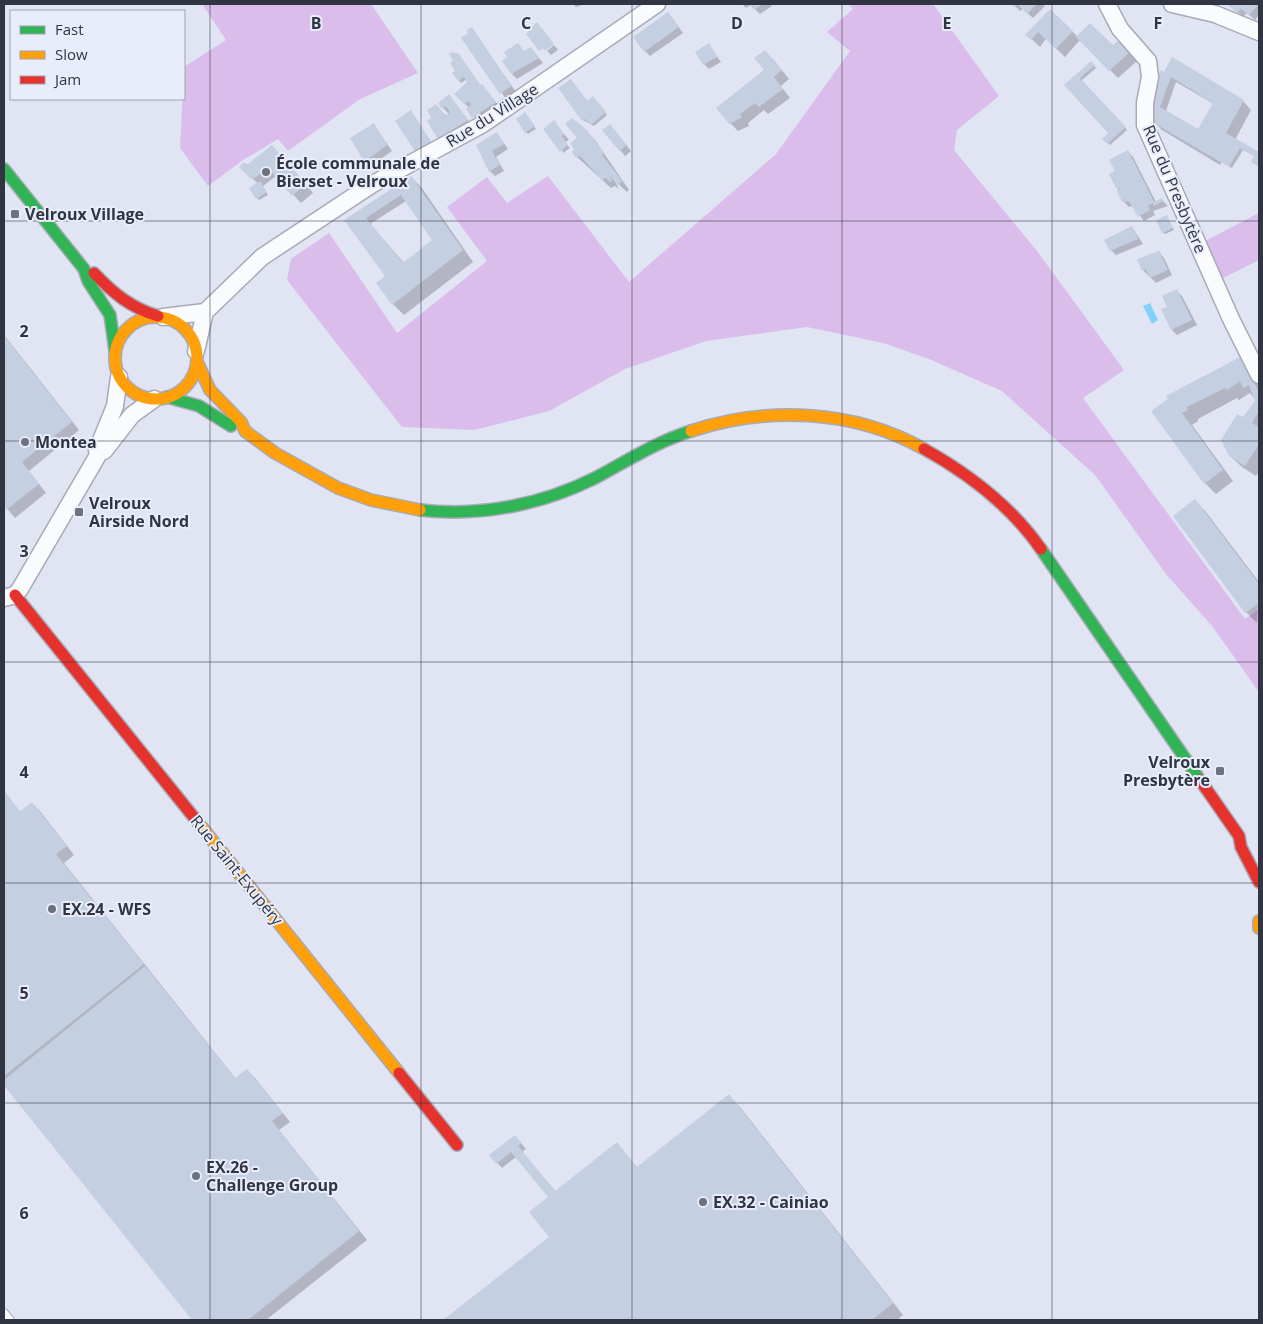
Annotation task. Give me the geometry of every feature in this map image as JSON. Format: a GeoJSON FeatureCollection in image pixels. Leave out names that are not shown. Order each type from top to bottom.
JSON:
{"type":"FeatureCollection","features":[{"type":"Feature","properties":{"kind":"street","name":"Rue du Village"},"geometry":{"type":"LineString","coordinates":[[205,312],[262,257],[292,236],[371,184],[484,124],[658,4]]}},
{"type":"Feature","properties":{"kind":"street","name":"Rue du Presbytère"},"geometry":{"type":"LineString","coordinates":[[1106,4],[1120,29],[1148,61],[1150,77],[1145,125],[1231,319],[1259,376]]}},
{"type":"Feature","properties":{"kind":"street"},"geometry":{"type":"LineString","coordinates":[[1172,4],[1217,9],[1259,32]]}},
{"type":"Feature","properties":{"kind":"street"},"geometry":{"type":"LineString","coordinates":[[4,169],[84,269],[88,281],[110,315],[115,351]]}},
{"type":"Feature","properties":{"kind":"street"},"geometry":{"type":"LineString","coordinates":[[84,269],[90,270],[124,303],[146,314],[175,321],[185,329],[192,339],[196,357],[210,390],[242,422],[245,431]]}},
{"type":"Feature","properties":{"kind":"street"},"geometry":{"type":"LineString","coordinates":[[161,398],[178,392],[188,384],[196,357],[205,312],[135,322],[118,339],[114,360],[119,377],[131,390],[142,396],[199,406],[240,431],[245,431],[292,466],[355,495],[394,506],[455,512],[512,506],[550,497],[584,484],[666,439],[704,426],[742,418],[785,415],[827,417],[875,427],[912,441],[957,466],[981,484],[998,498],[1030,534],[1239,836],[1241,847],[1259,882]]}},
{"type":"Feature","properties":{"kind":"street","name":"Rue Saint-Exupéry"},"geometry":{"type":"LineString","coordinates":[[98,455],[98,450],[117,398],[119,377]]}},
{"type":"Feature","properties":{"kind":"street","name":"Rue Saint-Exupéry"},"geometry":{"type":"LineString","coordinates":[[161,398],[132,415],[98,455],[9,596],[457,1145]]}},
{"type":"Feature","properties":{"kind":"street"},"geometry":{"type":"LineString","coordinates":[[1239,836],[1247,839],[1256,850]]}},
{"type":"Feature","properties":{"kind":"street"},"geometry":{"type":"LineString","coordinates":[[1259,921],[1259,928]]}},
{"type":"Feature","properties":{"kind":"lane"},"geometry":{"type":"LineString","coordinates":[[4,1313],[10,1320]]}},
{"type":"Feature","properties":{"kind":"shaded area"},"geometry":{"type":"Polygon","coordinates":[[[202,4],[371,4],[418,73],[360,99],[288,151],[278,139],[243,160],[208,186],[180,148],[182,100],[185,100],[185,66],[226,40],[202,4]]]}},
{"type":"Feature","properties":{"kind":"shaded area"},"geometry":{"type":"Polygon","coordinates":[[[849,4],[933,4],[999,96],[957,130],[954,150],[1037,251],[1124,370],[1083,398],[1245,619],[1259,609],[1259,692],[1212,626],[1166,574],[1095,475],[1002,391],[929,359],[883,343],[807,327],[706,341],[625,369],[549,411],[474,430],[402,427],[287,280],[291,259],[329,233],[397,333],[487,261],[447,207],[487,177],[507,203],[548,176],[629,282],[776,154],[850,51],[827,32],[853,9],[849,4]]]}},
{"type":"Feature","properties":{"kind":"shaded area"},"geometry":{"type":"Polygon","coordinates":[[[1259,213],[1259,260],[1221,279],[1205,241],[1259,213]]]}},
{"type":"Feature","properties":{"kind":"water"},"geometry":{"type":"Polygon","coordinates":[[[1150,303],[1158,320],[1152,324],[1143,306],[1150,303]]]}},
{"type":"Feature","properties":{"kind":"building"},"geometry":{"type":"Polygon","coordinates":[[[749,4],[763,4],[754,10],[749,4]]]}},
{"type":"Feature","properties":{"kind":"building"},"geometry":{"type":"Polygon","coordinates":[[[1017,4],[1037,4],[1027,14],[1017,4]]]}},
{"type":"Feature","properties":{"kind":"building"},"geometry":{"type":"Polygon","coordinates":[[[1227,4],[1259,4],[1249,15],[1241,9],[1237,13],[1227,4]]]}},
{"type":"Feature","properties":{"kind":"building"},"geometry":{"type":"Polygon","coordinates":[[[1050,9],[1073,31],[1056,49],[1038,32],[1031,40],[1025,35],[1050,9]]]}},
{"type":"Feature","properties":{"kind":"building"},"geometry":{"type":"Polygon","coordinates":[[[668,12],[679,27],[644,52],[633,37],[668,12]]]}},
{"type":"Feature","properties":{"kind":"building"},"geometry":{"type":"Polygon","coordinates":[[[537,22],[554,44],[545,51],[543,48],[539,51],[526,34],[537,22]]]}},
{"type":"Feature","properties":{"kind":"building"},"geometry":{"type":"Polygon","coordinates":[[[1090,23],[1113,45],[1119,40],[1130,52],[1109,71],[1076,37],[1090,23]]]}},
{"type":"Feature","properties":{"kind":"building"},"geometry":{"type":"Polygon","coordinates":[[[472,27],[511,86],[500,94],[461,38],[472,27]]]}},
{"type":"Feature","properties":{"kind":"building"},"geometry":{"type":"Polygon","coordinates":[[[518,43],[524,51],[531,47],[539,58],[511,74],[502,61],[507,57],[504,52],[518,43]]]}},
{"type":"Feature","properties":{"kind":"building"},"geometry":{"type":"Polygon","coordinates":[[[709,43],[717,57],[703,65],[695,52],[709,43]]]}},
{"type":"Feature","properties":{"kind":"building"},"geometry":{"type":"Polygon","coordinates":[[[765,50],[782,70],[774,77],[783,89],[759,107],[755,103],[740,114],[742,117],[729,124],[716,108],[764,70],[754,58],[765,50]]]}},
{"type":"Feature","properties":{"kind":"building"},"geometry":{"type":"Polygon","coordinates":[[[452,52],[459,54],[480,85],[482,84],[496,102],[472,118],[466,109],[471,104],[468,101],[465,105],[454,94],[467,82],[464,77],[458,81],[452,73],[455,71],[450,63],[453,60],[449,54],[452,52]]]}},
{"type":"Feature","properties":{"kind":"building"},"geometry":{"type":"Polygon","coordinates":[[[1172,57],[1244,100],[1226,133],[1259,152],[1259,167],[1251,162],[1254,156],[1240,148],[1229,167],[1152,122],[1153,102],[1158,83],[1155,81],[1161,70],[1164,72],[1172,57]],[[1171,77],[1160,107],[1198,129],[1213,103],[1171,77]]]}},
{"type":"Feature","properties":{"kind":"building"},"geometry":{"type":"Polygon","coordinates":[[[1091,61],[1095,65],[1080,78],[1126,127],[1107,144],[1102,139],[1108,133],[1064,85],[1091,61]]]}},
{"type":"Feature","properties":{"kind":"building"},"geometry":{"type":"Polygon","coordinates":[[[571,79],[587,101],[593,96],[606,112],[591,125],[585,119],[582,121],[558,88],[571,79]]]}},
{"type":"Feature","properties":{"kind":"building"},"geometry":{"type":"Polygon","coordinates":[[[449,94],[468,120],[438,139],[427,121],[431,118],[427,110],[436,104],[445,116],[450,112],[446,106],[442,109],[438,103],[449,94]]]}},
{"type":"Feature","properties":{"kind":"building"},"geometry":{"type":"Polygon","coordinates":[[[411,110],[431,142],[415,151],[395,121],[411,110]]]}},
{"type":"Feature","properties":{"kind":"building"},"geometry":{"type":"Polygon","coordinates":[[[525,112],[535,126],[525,133],[516,119],[525,112]]]}},
{"type":"Feature","properties":{"kind":"building"},"geometry":{"type":"Polygon","coordinates":[[[572,118],[587,130],[604,153],[602,155],[622,181],[618,185],[609,175],[612,180],[610,182],[606,178],[602,180],[580,156],[576,158],[570,143],[577,138],[565,124],[572,118]]]}},
{"type":"Feature","properties":{"kind":"building"},"geometry":{"type":"Polygon","coordinates":[[[554,120],[564,134],[562,136],[568,145],[560,152],[543,129],[554,120]]]}},
{"type":"Feature","properties":{"kind":"building"},"geometry":{"type":"Polygon","coordinates":[[[374,123],[387,145],[366,161],[363,160],[350,138],[374,123]]]}},
{"type":"Feature","properties":{"kind":"building"},"geometry":{"type":"Polygon","coordinates":[[[610,124],[627,145],[619,151],[602,130],[610,124]]]}},
{"type":"Feature","properties":{"kind":"building"},"geometry":{"type":"Polygon","coordinates":[[[497,132],[504,144],[492,151],[500,165],[489,172],[476,145],[497,132]]]}},
{"type":"Feature","properties":{"kind":"building"},"geometry":{"type":"Polygon","coordinates":[[[272,145],[306,184],[292,196],[268,168],[252,180],[239,167],[244,162],[247,165],[272,145]]]}},
{"type":"Feature","properties":{"kind":"building"},"geometry":{"type":"Polygon","coordinates":[[[1128,150],[1154,202],[1162,198],[1163,201],[1154,206],[1153,203],[1148,206],[1150,210],[1138,217],[1129,201],[1122,202],[1117,191],[1120,188],[1116,188],[1109,174],[1115,171],[1109,160],[1128,150]]]}},
{"type":"Feature","properties":{"kind":"building"},"geometry":{"type":"Polygon","coordinates":[[[411,176],[463,250],[392,305],[376,283],[385,276],[344,220],[411,176]],[[401,195],[366,218],[403,263],[432,240],[401,195]]]}},
{"type":"Feature","properties":{"kind":"building"},"geometry":{"type":"Polygon","coordinates":[[[260,181],[267,192],[256,199],[249,188],[260,181]]]}},
{"type":"Feature","properties":{"kind":"building"},"geometry":{"type":"Polygon","coordinates":[[[1167,215],[1173,228],[1162,233],[1156,220],[1167,215]]]}},
{"type":"Feature","properties":{"kind":"building"},"geometry":{"type":"Polygon","coordinates":[[[1132,226],[1138,239],[1110,251],[1104,240],[1132,226]]]}},
{"type":"Feature","properties":{"kind":"building"},"geometry":{"type":"Polygon","coordinates":[[[1159,251],[1168,270],[1150,278],[1146,269],[1142,271],[1137,259],[1159,251]]]}},
{"type":"Feature","properties":{"kind":"building"},"geometry":{"type":"Polygon","coordinates":[[[1177,289],[1192,320],[1171,330],[1161,309],[1167,307],[1162,296],[1177,289]]]}},
{"type":"Feature","properties":{"kind":"building","name":"Montea"},"geometry":{"type":"Polygon","coordinates":[[[4,336],[72,422],[22,462],[39,484],[6,510],[4,507],[4,336]]]}},
{"type":"Feature","properties":{"kind":"building"},"geometry":{"type":"Polygon","coordinates":[[[1242,356],[1259,393],[1259,411],[1252,423],[1259,427],[1259,444],[1245,466],[1229,456],[1221,440],[1237,414],[1243,417],[1255,401],[1249,385],[1243,388],[1240,381],[1227,390],[1225,388],[1187,407],[1188,410],[1182,413],[1223,470],[1204,484],[1151,411],[1168,399],[1166,396],[1242,356]]]}},
{"type":"Feature","properties":{"kind":"building"},"geometry":{"type":"Polygon","coordinates":[[[1195,499],[1259,584],[1259,603],[1245,613],[1173,516],[1195,499]]]}},
{"type":"Feature","properties":{"kind":"building","name":"EX.24 - WFS"},"geometry":{"type":"Polygon","coordinates":[[[4,792],[20,811],[32,802],[67,846],[56,854],[144,964],[4,1076],[4,792]]]}},
{"type":"Feature","properties":{"kind":"building","name":"EX.26 - Challenge Group"},"geometry":{"type":"Polygon","coordinates":[[[145,966],[235,1078],[247,1069],[283,1113],[272,1121],[359,1231],[248,1320],[192,1320],[4,1085],[4,1080],[145,966]]]}},
{"type":"Feature","properties":{"kind":"building","name":"EX.32 - Cainiao"},"geometry":{"type":"Polygon","coordinates":[[[729,1094],[893,1303],[872,1320],[443,1320],[549,1237],[529,1212],[548,1197],[511,1152],[496,1164],[489,1155],[515,1135],[522,1143],[518,1146],[555,1191],[617,1142],[637,1167],[729,1094]]]}},
{"type":"Feature","properties":{"kind":"traffic: fast"},"geometry":{"type":"LineString","coordinates":[[4,169],[84,269],[88,281],[110,315],[115,351]]}},
{"type":"Feature","properties":{"kind":"traffic: fast"},"geometry":{"type":"LineString","coordinates":[[167,397],[199,406],[231,426]]}},
{"type":"Feature","properties":{"kind":"traffic: fast"},"geometry":{"type":"LineString","coordinates":[[420,510],[465,512],[510,507],[532,502],[595,478],[654,446],[691,431]]}},
{"type":"Feature","properties":{"kind":"traffic: fast"},"geometry":{"type":"LineString","coordinates":[[1041,549],[1200,780]]}},
{"type":"Feature","properties":{"kind":"traffic: slow"},"geometry":{"type":"LineString","coordinates":[[156,317],[172,320],[185,329],[194,342],[197,358],[194,374],[185,387],[172,396],[156,399],[140,396],[127,387],[118,374],[115,358],[118,342],[127,329],[140,320],[156,317]]}},
{"type":"Feature","properties":{"kind":"traffic: slow"},"geometry":{"type":"LineString","coordinates":[[197,362],[210,390],[241,422],[245,431],[275,453],[338,488],[371,500],[420,510]]}},
{"type":"Feature","properties":{"kind":"traffic: slow"},"geometry":{"type":"LineString","coordinates":[[691,431],[749,418],[779,415],[809,416],[839,419],[868,426],[897,436],[924,449]]}},
{"type":"Feature","properties":{"kind":"traffic: slow"},"geometry":{"type":"LineString","coordinates":[[196,820],[399,1073]]}},
{"type":"Feature","properties":{"kind":"traffic: slow"},"geometry":{"type":"LineString","coordinates":[[1259,921],[1259,928]]}},
{"type":"Feature","properties":{"kind":"traffic: jam"},"geometry":{"type":"LineString","coordinates":[[94,273],[123,299],[139,309],[158,316]]}},
{"type":"Feature","properties":{"kind":"traffic: jam"},"geometry":{"type":"LineString","coordinates":[[924,449],[957,469],[988,492],[1003,505],[1041,549]]}},
{"type":"Feature","properties":{"kind":"traffic: jam"},"geometry":{"type":"LineString","coordinates":[[15,595],[196,820]]}},
{"type":"Feature","properties":{"kind":"traffic: jam"},"geometry":{"type":"LineString","coordinates":[[1200,780],[1239,836],[1241,847],[1259,882]]}},
{"type":"Feature","properties":{"kind":"traffic: jam"},"geometry":{"type":"LineString","coordinates":[[399,1073],[457,1145]]}},
{"type":"Feature","properties":{"kind":"place","name":"École communale de Bierset - Velroux"},"geometry":{"type":"Point","coordinates":[266,172]}},
{"type":"Feature","properties":{"kind":"place","name":"Velroux Village"},"geometry":{"type":"Point","coordinates":[15,214]}},
{"type":"Feature","properties":{"kind":"place","name":"Montea"},"geometry":{"type":"Point","coordinates":[25,442]}},
{"type":"Feature","properties":{"kind":"place","name":"Velroux Airside Nord"},"geometry":{"type":"Point","coordinates":[79,512]}},
{"type":"Feature","properties":{"kind":"place","name":"Velroux Presbytère"},"geometry":{"type":"Point","coordinates":[1220,771]}},
{"type":"Feature","properties":{"kind":"place","name":"EX.24 - WFS"},"geometry":{"type":"Point","coordinates":[52,909]}},
{"type":"Feature","properties":{"kind":"place","name":"EX.26 - Challenge Group"},"geometry":{"type":"Point","coordinates":[196,1176]}},
{"type":"Feature","properties":{"kind":"place","name":"EX.32 - Cainiao"},"geometry":{"type":"Point","coordinates":[703,1202]}}]}
